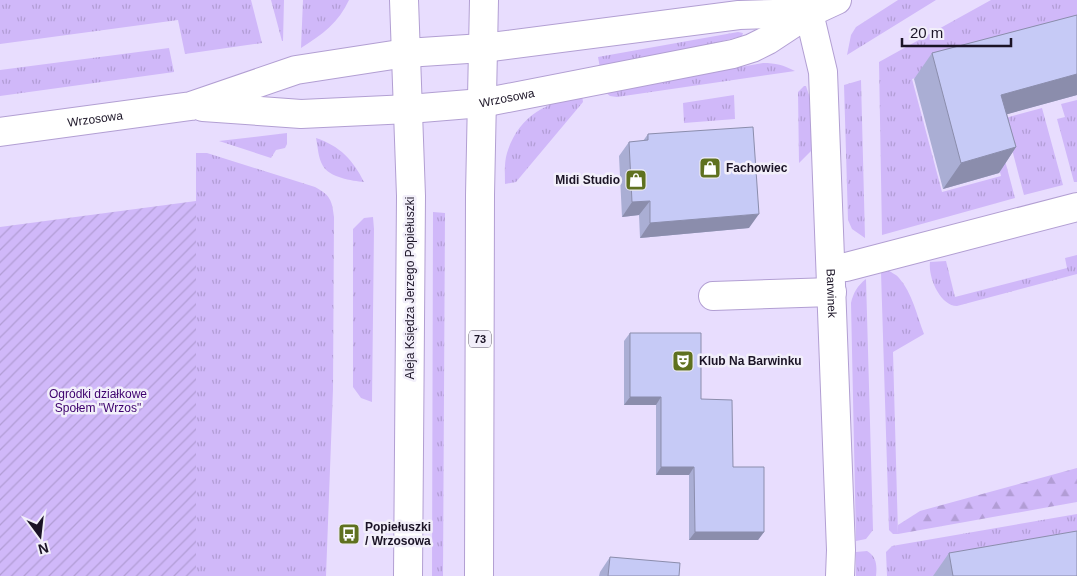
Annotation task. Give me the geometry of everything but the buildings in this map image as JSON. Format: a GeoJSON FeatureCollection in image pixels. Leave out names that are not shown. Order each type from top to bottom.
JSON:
{"type":"FeatureCollection","features":[{"type":"Feature","properties":{"kind":"street","name":"Aleja Księdza Jerzego Popiełuszki"},"geometry":{"type":"LineString","coordinates":[[404,0],[411,205],[408,576]]}},
{"type":"Feature","properties":{"kind":"street","name":"73"},"geometry":{"type":"LineString","coordinates":[[479,576],[480,195],[484,0]]}},
{"type":"Feature","properties":{"kind":"street","name":"Wrzosowa"},"geometry":{"type":"LineString","coordinates":[[191,106],[301,114],[409,109],[482,103],[733,54],[768,40],[809,13],[837,0]]}},
{"type":"Feature","properties":{"kind":"street","name":"Wrzosowa"},"geometry":{"type":"LineString","coordinates":[[0,132],[191,106],[296,70],[406,53],[483,48],[739,15],[809,13]]}},
{"type":"Feature","properties":{"kind":"street","name":"Barwinek"},"geometry":{"type":"LineString","coordinates":[[809,13],[824,72],[841,550],[840,576]]}},
{"type":"Feature","properties":{"kind":"street"},"geometry":{"type":"LineString","coordinates":[[712,296],[832,280],[846,267],[1077,207]]}},
{"type":"Feature","properties":{"kind":"green space"},"geometry":{"type":"Polygon","coordinates":[[[0,0],[251,0],[262,43],[185,54],[178,20],[0,44],[0,0]]]}},
{"type":"Feature","properties":{"kind":"green space"},"geometry":{"type":"Polygon","coordinates":[[[271,0],[284,0],[283,41],[282,41],[271,0]]]}},
{"type":"Feature","properties":{"kind":"green space"},"geometry":{"type":"Polygon","coordinates":[[[303,0],[349,0],[340,15],[329,27],[301,48],[303,0]]]}},
{"type":"Feature","properties":{"kind":"green space"},"geometry":{"type":"Polygon","coordinates":[[[898,0],[936,0],[847,55],[851,35],[856,27],[898,0]]]}},
{"type":"Feature","properties":{"kind":"green space"},"geometry":{"type":"Polygon","coordinates":[[[991,0],[1077,0],[1077,25],[1069,36],[912,79],[942,192],[1001,176],[992,140],[999,138],[1015,198],[882,235],[879,62],[991,0]]]}},
{"type":"Feature","properties":{"kind":"green space"},"geometry":{"type":"Polygon","coordinates":[[[738,32],[743,33],[742,36],[657,58],[600,68],[598,57],[738,32]]]}},
{"type":"Feature","properties":{"kind":"green space"},"geometry":{"type":"Polygon","coordinates":[[[169,48],[174,72],[0,96],[0,70],[169,48]]]}},
{"type":"Feature","properties":{"kind":"green space"},"geometry":{"type":"Polygon","coordinates":[[[772,63],[795,71],[617,97],[610,96],[604,91],[772,63]]]}},
{"type":"Feature","properties":{"kind":"green space"},"geometry":{"type":"Polygon","coordinates":[[[861,80],[865,238],[852,229],[848,220],[844,85],[861,80]]]}},
{"type":"Feature","properties":{"kind":"green space"},"geometry":{"type":"Polygon","coordinates":[[[806,86],[811,101],[813,149],[799,163],[798,92],[806,86]]]}},
{"type":"Feature","properties":{"kind":"green space"},"geometry":{"type":"Polygon","coordinates":[[[582,95],[583,102],[516,182],[505,184],[507,153],[519,129],[527,120],[546,107],[582,95]]]}},
{"type":"Feature","properties":{"kind":"green space"},"geometry":{"type":"Polygon","coordinates":[[[734,95],[735,119],[684,123],[683,103],[734,95]]]}},
{"type":"Feature","properties":{"kind":"green space"},"geometry":{"type":"Polygon","coordinates":[[[1077,100],[1077,182],[1074,182],[1057,119],[1065,117],[1061,104],[1077,100]]]}},
{"type":"Feature","properties":{"kind":"green space"},"geometry":{"type":"Polygon","coordinates":[[[1042,108],[1063,185],[1024,195],[1005,123],[987,123],[1042,108]]]}},
{"type":"Feature","properties":{"kind":"green space"},"geometry":{"type":"Polygon","coordinates":[[[287,133],[285,148],[276,150],[271,158],[219,141],[287,133]]]}},
{"type":"Feature","properties":{"kind":"green space"},"geometry":{"type":"Polygon","coordinates":[[[316,138],[332,145],[345,155],[364,182],[341,178],[326,170],[320,160],[316,138]]]}},
{"type":"Feature","properties":{"kind":"green space"},"geometry":{"type":"Polygon","coordinates":[[[196,153],[207,153],[315,187],[324,193],[331,202],[334,217],[333,389],[326,576],[196,576],[196,153]]]}},
{"type":"Feature","properties":{"kind":"green space","name":"Ogródki działkowe Społem \"Wrzos\""},"geometry":{"type":"Polygon","coordinates":[[[196,201],[196,576],[0,576],[0,227],[196,201]]]}},
{"type":"Feature","properties":{"kind":"green space"},"geometry":{"type":"Polygon","coordinates":[[[433,212],[445,213],[443,576],[432,576],[433,212]]]}},
{"type":"Feature","properties":{"kind":"green space"},"geometry":{"type":"Polygon","coordinates":[[[373,217],[372,402],[361,398],[353,387],[353,229],[364,218],[373,217]]]}},
{"type":"Feature","properties":{"kind":"green space"},"geometry":{"type":"Polygon","coordinates":[[[1077,255],[1077,274],[957,306],[951,305],[940,296],[933,283],[930,268],[930,262],[946,261],[955,297],[1067,268],[1065,258],[1077,255]]]}},
{"type":"Feature","properties":{"kind":"green space"},"geometry":{"type":"Polygon","coordinates":[[[886,269],[898,277],[904,284],[914,304],[924,334],[893,352],[898,534],[893,534],[889,530],[881,272],[886,269]]]}},
{"type":"Feature","properties":{"kind":"green space"},"geometry":{"type":"Polygon","coordinates":[[[866,279],[873,530],[866,539],[856,541],[851,303],[856,290],[866,279]]]}},
{"type":"Feature","properties":{"kind":"green space"},"geometry":{"type":"Polygon","coordinates":[[[1077,468],[1077,502],[898,534],[898,525],[920,511],[1077,468]]]}},
{"type":"Feature","properties":{"kind":"green space"},"geometry":{"type":"Polygon","coordinates":[[[1077,514],[1077,551],[933,576],[887,576],[886,552],[892,546],[1077,514]]]}},
{"type":"Feature","properties":{"kind":"green space"},"geometry":{"type":"Polygon","coordinates":[[[867,551],[876,562],[876,576],[856,576],[856,552],[867,551]]]}},
{"type":"Feature","properties":{"kind":"place","name":"Fachowiec"},"geometry":{"type":"Point","coordinates":[710,168]}},
{"type":"Feature","properties":{"kind":"place","name":"Midi Studio"},"geometry":{"type":"Point","coordinates":[636,180]}},
{"type":"Feature","properties":{"kind":"place","name":"Klub Na Barwinku"},"geometry":{"type":"Point","coordinates":[683,361]}},
{"type":"Feature","properties":{"kind":"place","name":"Popiełuszki / Wrzosowa"},"geometry":{"type":"Point","coordinates":[349,534]}}]}
